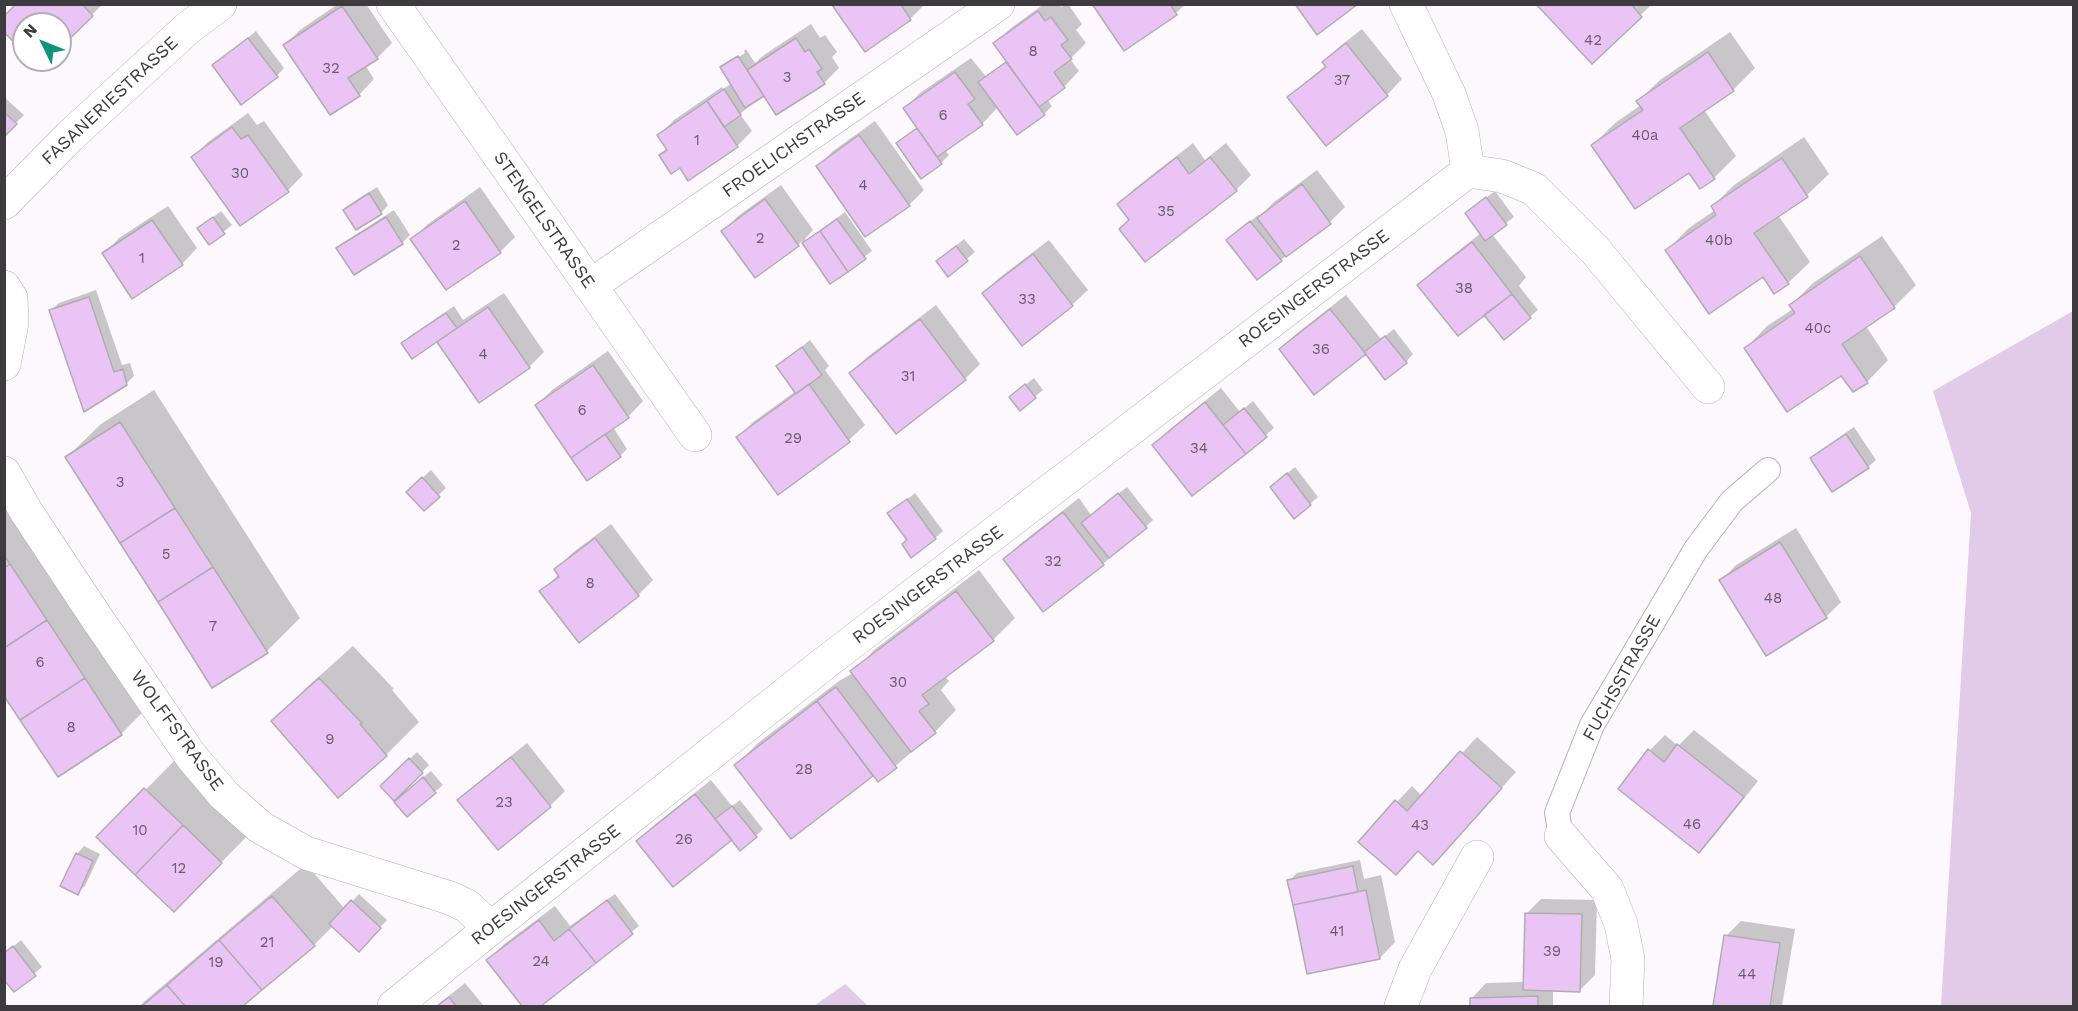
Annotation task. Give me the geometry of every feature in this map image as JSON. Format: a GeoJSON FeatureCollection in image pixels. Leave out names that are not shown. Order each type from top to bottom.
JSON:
{"type":"FeatureCollection","features":[{"type":"Feature","properties":{"kind":"street","name":"FASANERIESTRASSE"},"geometry":{"type":"LineString","coordinates":[[4,203],[70,136],[188,28],[220,4]]}},
{"type":"Feature","properties":{"kind":"street","name":"STENGELSTRASSE"},"geometry":{"type":"LineString","coordinates":[[393,4],[695,435]]}},
{"type":"Feature","properties":{"kind":"street","name":"FROELICHSTRASSE"},"geometry":{"type":"LineString","coordinates":[[590,286],[998,4]]}},
{"type":"Feature","properties":{"kind":"street"},"geometry":{"type":"LineString","coordinates":[[1406,4],[1456,112],[1462,131],[1468,171],[1502,176],[1534,189],[1595,250],[1708,387]]}},
{"type":"Feature","properties":{"kind":"street","name":"ROESINGERSTRASSE"},"geometry":{"type":"LineString","coordinates":[[394,1006],[826,662],[1468,171]]}},
{"type":"Feature","properties":{"kind":"street"},"geometry":{"type":"LineString","coordinates":[[4,287],[11,298],[12,323],[4,364]]}},
{"type":"Feature","properties":{"kind":"street","name":"WOLFFSTRASSE"},"geometry":{"type":"LineString","coordinates":[[4,473],[27,513],[96,617],[191,756],[224,795],[260,827],[306,853],[450,898],[467,906],[490,928]]}},
{"type":"Feature","properties":{"kind":"street","name":"FUCHSSTRASSE"},"geometry":{"type":"LineString","coordinates":[[1561,836],[1607,889],[1621,924],[1628,959],[1626,1006]]}},
{"type":"Feature","properties":{"kind":"street"},"geometry":{"type":"LineString","coordinates":[[1401,1006],[1415,969],[1478,857]]}},
{"type":"Feature","properties":{"kind":"lane","name":"FUCHSSTRASSE"},"geometry":{"type":"LineString","coordinates":[[1561,836],[1557,813],[1592,725],[1696,549],[1732,501],[1768,470]]}},
{"type":"Feature","properties":{"kind":"shaded area"},"geometry":{"type":"Polygon","coordinates":[[[2073,311],[2073,1006],[1941,1006],[1971,513],[1933,391],[2073,311]]]}},
{"type":"Feature","properties":{"kind":"shaded area"},"geometry":{"type":"Polygon","coordinates":[[[845,984],[868,1006],[814,1006],[845,984]]]}},
{"type":"Feature","properties":{"kind":"building"},"geometry":{"type":"Polygon","coordinates":[[[16,4],[82,4],[93,16],[72,36],[72,12],[12,12],[12,40],[4,32],[4,16],[16,4]]]}},
{"type":"Feature","properties":{"kind":"building"},"geometry":{"type":"Polygon","coordinates":[[[903,4],[911,20],[865,52],[832,5],[903,4]]]}},
{"type":"Feature","properties":{"kind":"building"},"geometry":{"type":"Polygon","coordinates":[[[1092,4],[1170,4],[1177,15],[1124,51],[1092,4]]]}},
{"type":"Feature","properties":{"kind":"building"},"geometry":{"type":"Polygon","coordinates":[[[1295,4],[1358,4],[1317,35],[1295,4]]]}},
{"type":"Feature","properties":{"kind":"building"},"geometry":{"type":"Polygon","coordinates":[[[1536,4],[1631,4],[1642,17],[1592,64],[1536,4]]]}},
{"type":"Feature","properties":{"kind":"building"},"geometry":{"type":"Polygon","coordinates":[[[342,6],[378,59],[348,78],[360,96],[330,115],[283,45],[342,6]]]}},
{"type":"Feature","properties":{"kind":"building"},"geometry":{"type":"Polygon","coordinates":[[[1038,11],[1045,21],[1051,17],[1068,40],[1061,45],[1072,59],[1054,72],[1065,88],[1039,107],[993,43],[1038,11]]]}},
{"type":"Feature","properties":{"kind":"building"},"geometry":{"type":"Polygon","coordinates":[[[248,38],[278,77],[241,105],[212,65],[248,38]]]}},
{"type":"Feature","properties":{"kind":"building"},"geometry":{"type":"Polygon","coordinates":[[[796,38],[805,52],[809,49],[822,69],[817,72],[825,84],[776,115],[747,70],[796,38]]]}},
{"type":"Feature","properties":{"kind":"building"},"geometry":{"type":"Polygon","coordinates":[[[1346,43],[1388,96],[1326,146],[1287,97],[1326,67],[1322,62],[1346,43]]]}},
{"type":"Feature","properties":{"kind":"building"},"geometry":{"type":"Polygon","coordinates":[[[1708,52],[1734,91],[1680,128],[1715,179],[1700,189],[1689,173],[1635,209],[1591,145],[1643,110],[1636,101],[1708,52]]]}},
{"type":"Feature","properties":{"kind":"building"},"geometry":{"type":"Polygon","coordinates":[[[738,56],[764,96],[745,108],[720,67],[738,56]]]}},
{"type":"Feature","properties":{"kind":"building"},"geometry":{"type":"Polygon","coordinates":[[[1006,62],[1045,115],[1017,135],[978,82],[1006,62]]]}},
{"type":"Feature","properties":{"kind":"building"},"geometry":{"type":"Polygon","coordinates":[[[955,72],[975,99],[968,104],[983,125],[937,157],[903,108],[955,72]]]}},
{"type":"Feature","properties":{"kind":"building"},"geometry":{"type":"Polygon","coordinates":[[[724,89],[741,115],[724,127],[707,101],[724,89]]]}},
{"type":"Feature","properties":{"kind":"building"},"geometry":{"type":"Polygon","coordinates":[[[707,101],[738,147],[688,181],[680,168],[671,174],[659,155],[667,150],[657,135],[707,101]]]}},
{"type":"Feature","properties":{"kind":"building"},"geometry":{"type":"Polygon","coordinates":[[[4,112],[17,124],[4,137],[4,112]]]}},
{"type":"Feature","properties":{"kind":"building"},"geometry":{"type":"Polygon","coordinates":[[[232,127],[241,139],[248,135],[289,192],[240,226],[191,157],[232,127]]]}},
{"type":"Feature","properties":{"kind":"building"},"geometry":{"type":"Polygon","coordinates":[[[917,128],[942,164],[921,179],[896,143],[917,128]]]}},
{"type":"Feature","properties":{"kind":"building"},"geometry":{"type":"Polygon","coordinates":[[[859,135],[910,206],[865,237],[816,166],[859,135]]]}},
{"type":"Feature","properties":{"kind":"building"},"geometry":{"type":"Polygon","coordinates":[[[1177,157],[1189,174],[1210,157],[1237,191],[1145,262],[1119,229],[1129,220],[1117,204],[1177,157]]]}},
{"type":"Feature","properties":{"kind":"building"},"geometry":{"type":"Polygon","coordinates":[[[1782,158],[1808,197],[1754,233],[1789,284],[1774,294],[1763,277],[1709,314],[1665,250],[1716,215],[1711,206],[1782,158]]]}},
{"type":"Feature","properties":{"kind":"building"},"geometry":{"type":"Polygon","coordinates":[[[1302,184],[1331,224],[1286,257],[1257,218],[1302,184]]]}},
{"type":"Feature","properties":{"kind":"building"},"geometry":{"type":"Polygon","coordinates":[[[369,193],[382,214],[356,230],[343,210],[369,193]]]}},
{"type":"Feature","properties":{"kind":"building"},"geometry":{"type":"Polygon","coordinates":[[[1486,197],[1507,225],[1485,241],[1465,213],[1486,197]]]}},
{"type":"Feature","properties":{"kind":"building"},"geometry":{"type":"Polygon","coordinates":[[[765,199],[799,246],[755,278],[721,231],[765,199]]]}},
{"type":"Feature","properties":{"kind":"building"},"geometry":{"type":"Polygon","coordinates":[[[465,201],[501,253],[446,290],[410,239],[465,201]]]}},
{"type":"Feature","properties":{"kind":"building"},"geometry":{"type":"Polygon","coordinates":[[[213,217],[225,234],[209,245],[197,228],[213,217]]]}},
{"type":"Feature","properties":{"kind":"building"},"geometry":{"type":"Polygon","coordinates":[[[386,217],[403,244],[354,275],[336,248],[386,217]]]}},
{"type":"Feature","properties":{"kind":"building"},"geometry":{"type":"Polygon","coordinates":[[[837,219],[866,259],[848,272],[820,231],[837,219]]]}},
{"type":"Feature","properties":{"kind":"building"},"geometry":{"type":"Polygon","coordinates":[[[152,220],[183,265],[132,299],[102,253],[152,220]]]}},
{"type":"Feature","properties":{"kind":"building"},"geometry":{"type":"Polygon","coordinates":[[[1250,221],[1282,261],[1257,280],[1226,240],[1250,221]]]}},
{"type":"Feature","properties":{"kind":"building"},"geometry":{"type":"Polygon","coordinates":[[[820,231],[848,272],[830,284],[802,243],[820,231]]]}},
{"type":"Feature","properties":{"kind":"building"},"geometry":{"type":"Polygon","coordinates":[[[1472,242],[1512,294],[1458,336],[1417,285],[1472,242]]]}},
{"type":"Feature","properties":{"kind":"building"},"geometry":{"type":"Polygon","coordinates":[[[956,246],[968,261],[948,277],[936,261],[956,246]]]}},
{"type":"Feature","properties":{"kind":"building"},"geometry":{"type":"Polygon","coordinates":[[[1033,254],[1073,306],[1022,346],[982,293],[1033,254]]]}},
{"type":"Feature","properties":{"kind":"building"},"geometry":{"type":"Polygon","coordinates":[[[1860,256],[1895,308],[1842,344],[1868,383],[1853,392],[1841,376],[1787,412],[1744,348],[1795,313],[1789,305],[1860,256]]]}},
{"type":"Feature","properties":{"kind":"building"},"geometry":{"type":"Polygon","coordinates":[[[1512,294],[1531,318],[1504,340],[1484,315],[1512,294]]]}},
{"type":"Feature","properties":{"kind":"building"},"geometry":{"type":"Polygon","coordinates":[[[89,297],[114,372],[123,369],[127,385],[84,412],[49,310],[89,297]]]}},
{"type":"Feature","properties":{"kind":"building"},"geometry":{"type":"Polygon","coordinates":[[[488,307],[530,368],[479,403],[437,342],[488,307]]]}},
{"type":"Feature","properties":{"kind":"building"},"geometry":{"type":"Polygon","coordinates":[[[1330,309],[1366,354],[1314,395],[1279,349],[1330,309]]]}},
{"type":"Feature","properties":{"kind":"building"},"geometry":{"type":"Polygon","coordinates":[[[446,313],[457,328],[412,359],[401,343],[446,313]]]}},
{"type":"Feature","properties":{"kind":"building"},"geometry":{"type":"Polygon","coordinates":[[[920,319],[966,380],[896,434],[849,373],[920,319]]]}},
{"type":"Feature","properties":{"kind":"building"},"geometry":{"type":"Polygon","coordinates":[[[1385,336],[1407,363],[1385,380],[1364,352],[1385,336]]]}},
{"type":"Feature","properties":{"kind":"building"},"geometry":{"type":"Polygon","coordinates":[[[802,347],[822,375],[796,394],[776,366],[802,347]]]}},
{"type":"Feature","properties":{"kind":"building"},"geometry":{"type":"Polygon","coordinates":[[[593,365],[629,418],[571,458],[535,405],[593,365]]]}},
{"type":"Feature","properties":{"kind":"building"},"geometry":{"type":"Polygon","coordinates":[[[809,384],[850,442],[778,495],[736,437],[809,384]]]}},
{"type":"Feature","properties":{"kind":"building"},"geometry":{"type":"Polygon","coordinates":[[[1025,384],[1036,398],[1020,411],[1009,397],[1025,384]]]}},
{"type":"Feature","properties":{"kind":"building"},"geometry":{"type":"Polygon","coordinates":[[[1205,402],[1246,454],[1192,496],[1152,445],[1205,402]]]}},
{"type":"Feature","properties":{"kind":"building"},"geometry":{"type":"Polygon","coordinates":[[[1244,408],[1267,437],[1246,454],[1223,425],[1244,408]]]}},
{"type":"Feature","properties":{"kind":"building"},"geometry":{"type":"Polygon","coordinates":[[[120,422],[175,508],[120,543],[65,457],[120,422]]]}},
{"type":"Feature","properties":{"kind":"building"},"geometry":{"type":"Polygon","coordinates":[[[605,434],[621,457],[587,481],[571,458],[605,434]]]}},
{"type":"Feature","properties":{"kind":"building"},"geometry":{"type":"Polygon","coordinates":[[[1846,434],[1869,468],[1832,492],[1810,458],[1846,434]]]}},
{"type":"Feature","properties":{"kind":"building"},"geometry":{"type":"Polygon","coordinates":[[[1287,473],[1311,505],[1294,519],[1270,487],[1287,473]]]}},
{"type":"Feature","properties":{"kind":"building"},"geometry":{"type":"Polygon","coordinates":[[[422,477],[440,497],[424,511],[406,492],[422,477]]]}},
{"type":"Feature","properties":{"kind":"building"},"geometry":{"type":"Polygon","coordinates":[[[1118,493],[1147,528],[1109,558],[1081,523],[1118,493]]]}},
{"type":"Feature","properties":{"kind":"building"},"geometry":{"type":"Polygon","coordinates":[[[907,499],[936,539],[911,558],[902,544],[907,540],[887,513],[907,499]]]}},
{"type":"Feature","properties":{"kind":"building"},"geometry":{"type":"Polygon","coordinates":[[[175,508],[213,567],[158,602],[120,543],[175,508]]]}},
{"type":"Feature","properties":{"kind":"building"},"geometry":{"type":"Polygon","coordinates":[[[1063,512],[1104,565],[1043,612],[1003,559],[1063,512]]]}},
{"type":"Feature","properties":{"kind":"building"},"geometry":{"type":"Polygon","coordinates":[[[595,538],[639,596],[579,643],[539,591],[559,577],[554,569],[595,538]]]}},
{"type":"Feature","properties":{"kind":"building"},"geometry":{"type":"Polygon","coordinates":[[[1780,542],[1827,618],[1766,656],[1719,580],[1780,542]]]}},
{"type":"Feature","properties":{"kind":"building"},"geometry":{"type":"Polygon","coordinates":[[[4,555],[10,564],[4,568],[4,555]]]}},
{"type":"Feature","properties":{"kind":"building"},"geometry":{"type":"Polygon","coordinates":[[[10,564],[47,620],[4,648],[4,568],[10,564]]]}},
{"type":"Feature","properties":{"kind":"building"},"geometry":{"type":"Polygon","coordinates":[[[213,567],[268,653],[212,688],[158,602],[213,567]]]}},
{"type":"Feature","properties":{"kind":"building"},"geometry":{"type":"Polygon","coordinates":[[[956,591],[994,641],[922,695],[929,704],[919,711],[936,733],[911,752],[850,671],[956,591]]]}},
{"type":"Feature","properties":{"kind":"building"},"geometry":{"type":"Polygon","coordinates":[[[47,620],[85,678],[20,720],[4,696],[4,648],[47,620]]]}},
{"type":"Feature","properties":{"kind":"building"},"geometry":{"type":"Polygon","coordinates":[[[85,678],[122,735],[58,777],[20,720],[85,678]]]}},
{"type":"Feature","properties":{"kind":"building"},"geometry":{"type":"Polygon","coordinates":[[[319,678],[362,723],[360,724],[387,756],[338,798],[271,721],[319,678]]]}},
{"type":"Feature","properties":{"kind":"building"},"geometry":{"type":"Polygon","coordinates":[[[836,687],[897,768],[878,782],[817,701],[836,687]]]}},
{"type":"Feature","properties":{"kind":"building"},"geometry":{"type":"Polygon","coordinates":[[[817,701],[873,776],[791,839],[734,765],[817,701]]]}},
{"type":"Feature","properties":{"kind":"building"},"geometry":{"type":"Polygon","coordinates":[[[1677,744],[1744,797],[1699,853],[1618,789],[1648,749],[1664,762],[1677,744]]]}},
{"type":"Feature","properties":{"kind":"building"},"geometry":{"type":"Polygon","coordinates":[[[1460,751],[1502,788],[1433,865],[1418,851],[1396,875],[1358,842],[1395,800],[1407,811],[1460,751]]]}},
{"type":"Feature","properties":{"kind":"building"},"geometry":{"type":"Polygon","coordinates":[[[511,757],[551,807],[498,850],[457,800],[511,757]]]}},
{"type":"Feature","properties":{"kind":"building"},"geometry":{"type":"Polygon","coordinates":[[[409,758],[423,773],[394,801],[380,786],[409,758]]]}},
{"type":"Feature","properties":{"kind":"building"},"geometry":{"type":"Polygon","coordinates":[[[423,777],[436,793],[407,817],[394,802],[423,777]]]}},
{"type":"Feature","properties":{"kind":"building"},"geometry":{"type":"Polygon","coordinates":[[[144,788],[183,825],[135,875],[96,837],[144,788]]]}},
{"type":"Feature","properties":{"kind":"building"},"geometry":{"type":"Polygon","coordinates":[[[695,794],[732,840],[673,887],[636,841],[695,794]]]}},
{"type":"Feature","properties":{"kind":"building"},"geometry":{"type":"Polygon","coordinates":[[[732,806],[757,837],[740,851],[715,819],[732,806]]]}},
{"type":"Feature","properties":{"kind":"building"},"geometry":{"type":"Polygon","coordinates":[[[183,825],[222,863],[174,912],[135,875],[183,825]]]}},
{"type":"Feature","properties":{"kind":"building"},"geometry":{"type":"Polygon","coordinates":[[[76,853],[93,861],[78,895],[60,886],[76,853]]]}},
{"type":"Feature","properties":{"kind":"building"},"geometry":{"type":"Polygon","coordinates":[[[1353,866],[1358,892],[1293,905],[1287,880],[1353,866]]]}},
{"type":"Feature","properties":{"kind":"building"},"geometry":{"type":"Polygon","coordinates":[[[1366,890],[1380,959],[1307,974],[1293,905],[1366,890]]]}},
{"type":"Feature","properties":{"kind":"building"},"geometry":{"type":"Polygon","coordinates":[[[272,896],[315,946],[262,990],[219,940],[272,896]]]}},
{"type":"Feature","properties":{"kind":"building"},"geometry":{"type":"Polygon","coordinates":[[[351,900],[381,928],[359,952],[329,924],[351,900]]]}},
{"type":"Feature","properties":{"kind":"building"},"geometry":{"type":"Polygon","coordinates":[[[607,900],[633,934],[596,963],[569,929],[607,900]]]}},
{"type":"Feature","properties":{"kind":"building"},"geometry":{"type":"Polygon","coordinates":[[[1525,913],[1582,914],[1580,992],[1523,990],[1525,913]]]}},
{"type":"Feature","properties":{"kind":"building"},"geometry":{"type":"Polygon","coordinates":[[[539,920],[554,941],[569,929],[596,963],[541,1006],[522,1006],[486,960],[539,920]]]}},
{"type":"Feature","properties":{"kind":"building"},"geometry":{"type":"Polygon","coordinates":[[[1724,935],[1780,943],[1770,1006],[1713,1006],[1724,935]]]}},
{"type":"Feature","properties":{"kind":"building"},"geometry":{"type":"Polygon","coordinates":[[[219,940],[262,990],[243,1006],[185,1006],[167,985],[219,940]]]}},
{"type":"Feature","properties":{"kind":"building"},"geometry":{"type":"Polygon","coordinates":[[[13,946],[36,976],[14,992],[4,980],[4,953],[13,946]]]}},
{"type":"Feature","properties":{"kind":"building"},"geometry":{"type":"Polygon","coordinates":[[[167,985],[185,1006],[142,1006],[167,985]]]}},
{"type":"Feature","properties":{"kind":"building"},"geometry":{"type":"Polygon","coordinates":[[[1538,996],[1538,1006],[1470,1006],[1470,998],[1538,996]]]}},
{"type":"Feature","properties":{"kind":"building"},"geometry":{"type":"Polygon","coordinates":[[[449,997],[456,1006],[437,1006],[449,997]]]}}]}
